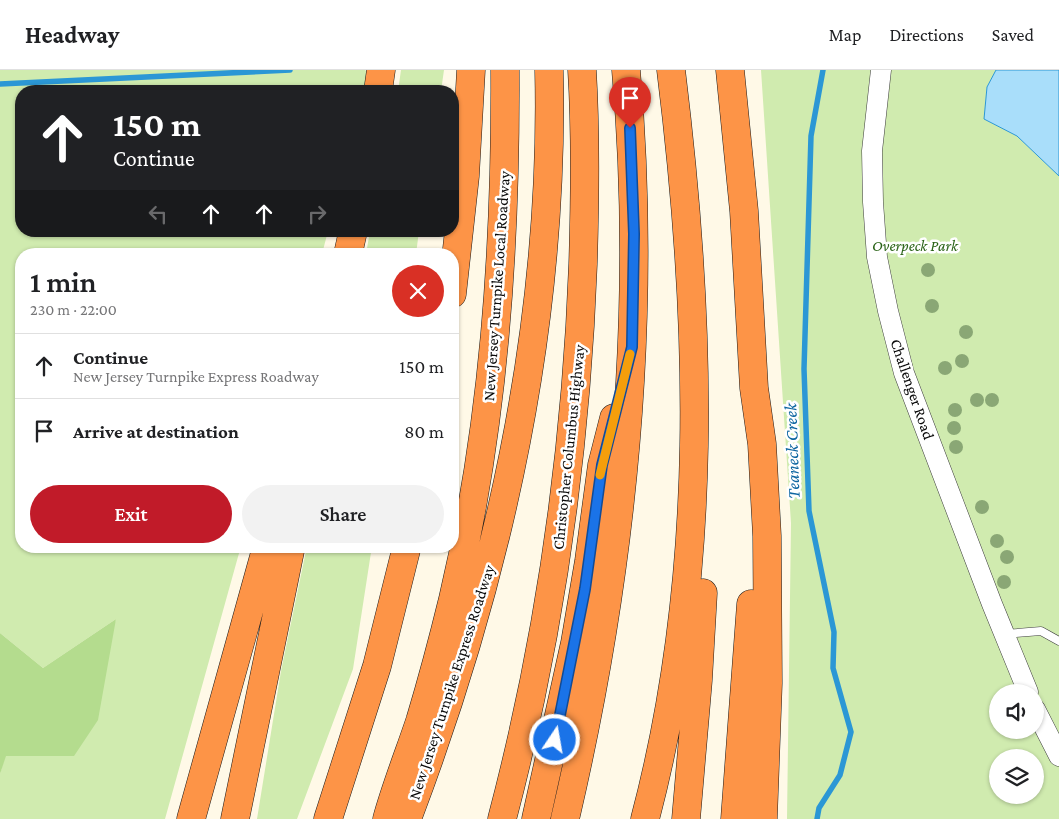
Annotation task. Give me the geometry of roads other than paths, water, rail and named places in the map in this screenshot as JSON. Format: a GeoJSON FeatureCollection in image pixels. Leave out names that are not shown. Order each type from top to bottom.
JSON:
{"type":"FeatureCollection","features":[{"type":"Feature","properties":{"kind":"highway"},"geometry":{"type":"LineString","coordinates":[[730,70],[747,249],[754,388],[762,444],[767,536],[768,683],[763,819]]}},
{"type":"Feature","properties":{"kind":"highway"},"geometry":{"type":"LineString","coordinates":[[565,819],[592,691],[610,574],[632,347],[633,202],[626,72]]}},
{"type":"Feature","properties":{"kind":"highway"},"geometry":{"type":"LineString","coordinates":[[671,72],[689,262],[696,407],[696,457],[704,579],[698,680],[686,819]]}},
{"type":"Feature","properties":{"kind":"highway","name":"Christopher Columbus Highway"},"geometry":{"type":"LineString","coordinates":[[502,819],[538,663],[557,556],[568,474],[581,308],[584,225],[582,74]]}},
{"type":"Feature","properties":{"kind":"highway","name":"New Jersey Turnpike Express Roadway"},"geometry":{"type":"LineString","coordinates":[[406,819],[478,605],[518,439],[534,337],[543,260],[548,176],[550,75]]}},
{"type":"Feature","properties":{"kind":"highway","name":"New Jersey Turnpike Local Roadway"},"geometry":{"type":"LineString","coordinates":[[387,819],[443,640],[478,475],[491,382],[498,306],[504,188],[505,76]]}},
{"type":"Feature","properties":{"kind":"highway"},"geometry":{"type":"LineString","coordinates":[[459,230],[465,176],[471,77]]}},
{"type":"Feature","properties":{"kind":"highway","name":"Christopher Columbus Highway"},"geometry":{"type":"LineString","coordinates":[[536,819],[558,727],[581,611],[602,465],[632,347]]}},
{"type":"Feature","properties":{"kind":"highway"},"geometry":{"type":"LineString","coordinates":[[736,819],[749,638],[752,537],[750,444],[754,388]]}},
{"type":"Feature","properties":{"kind":"highway"},"geometry":{"type":"LineString","coordinates":[[645,819],[660,761],[679,654],[691,533],[696,457]]}},
{"type":"Feature","properties":{"kind":"highway"},"geometry":{"type":"LineString","coordinates":[[191,819],[265,553]]}},
{"type":"Feature","properties":{"kind":"highway"},"geometry":{"type":"LineString","coordinates":[[235,819],[290,553]]}},
{"type":"Feature","properties":{"kind":"highway"},"geometry":{"type":"LineString","coordinates":[[328,819],[377,666],[405,553]]}},
{"type":"Feature","properties":{"kind":"street","name":"Challenger Road"},"geometry":{"type":"LineString","coordinates":[[881,70],[872,151],[872,202],[877,257],[888,311],[904,373],[1003,635],[1024,684]]}},
{"type":"Feature","properties":{"kind":"street"},"geometry":{"type":"LineString","coordinates":[[1044,727],[1059,756]]}},
{"type":"Feature","properties":{"kind":"lane"},"geometry":{"type":"LineString","coordinates":[[1003,635],[1030,630],[1041,631],[1059,641]]}},
{"type":"Feature","properties":{"kind":"water"},"geometry":{"type":"Polygon","coordinates":[[[996,70],[1059,70],[1059,176],[1017,136],[984,119],[987,87],[996,70]]]}},
{"type":"Feature","properties":{"kind":"waterway","name":"Teaneck Creek"},"geometry":{"type":"LineString","coordinates":[[0,84],[290,70]]}},
{"type":"Feature","properties":{"kind":"waterway","name":"Teaneck Creek"},"geometry":{"type":"LineString","coordinates":[[817,819],[819,808],[840,775],[851,732],[833,668],[834,632],[809,511],[804,369],[811,136],[823,70]]}},
{"type":"Feature","properties":{"kind":"park label","name":"Overpeck Park"},"geometry":{"type":"Point","coordinates":[915,245]}}]}
